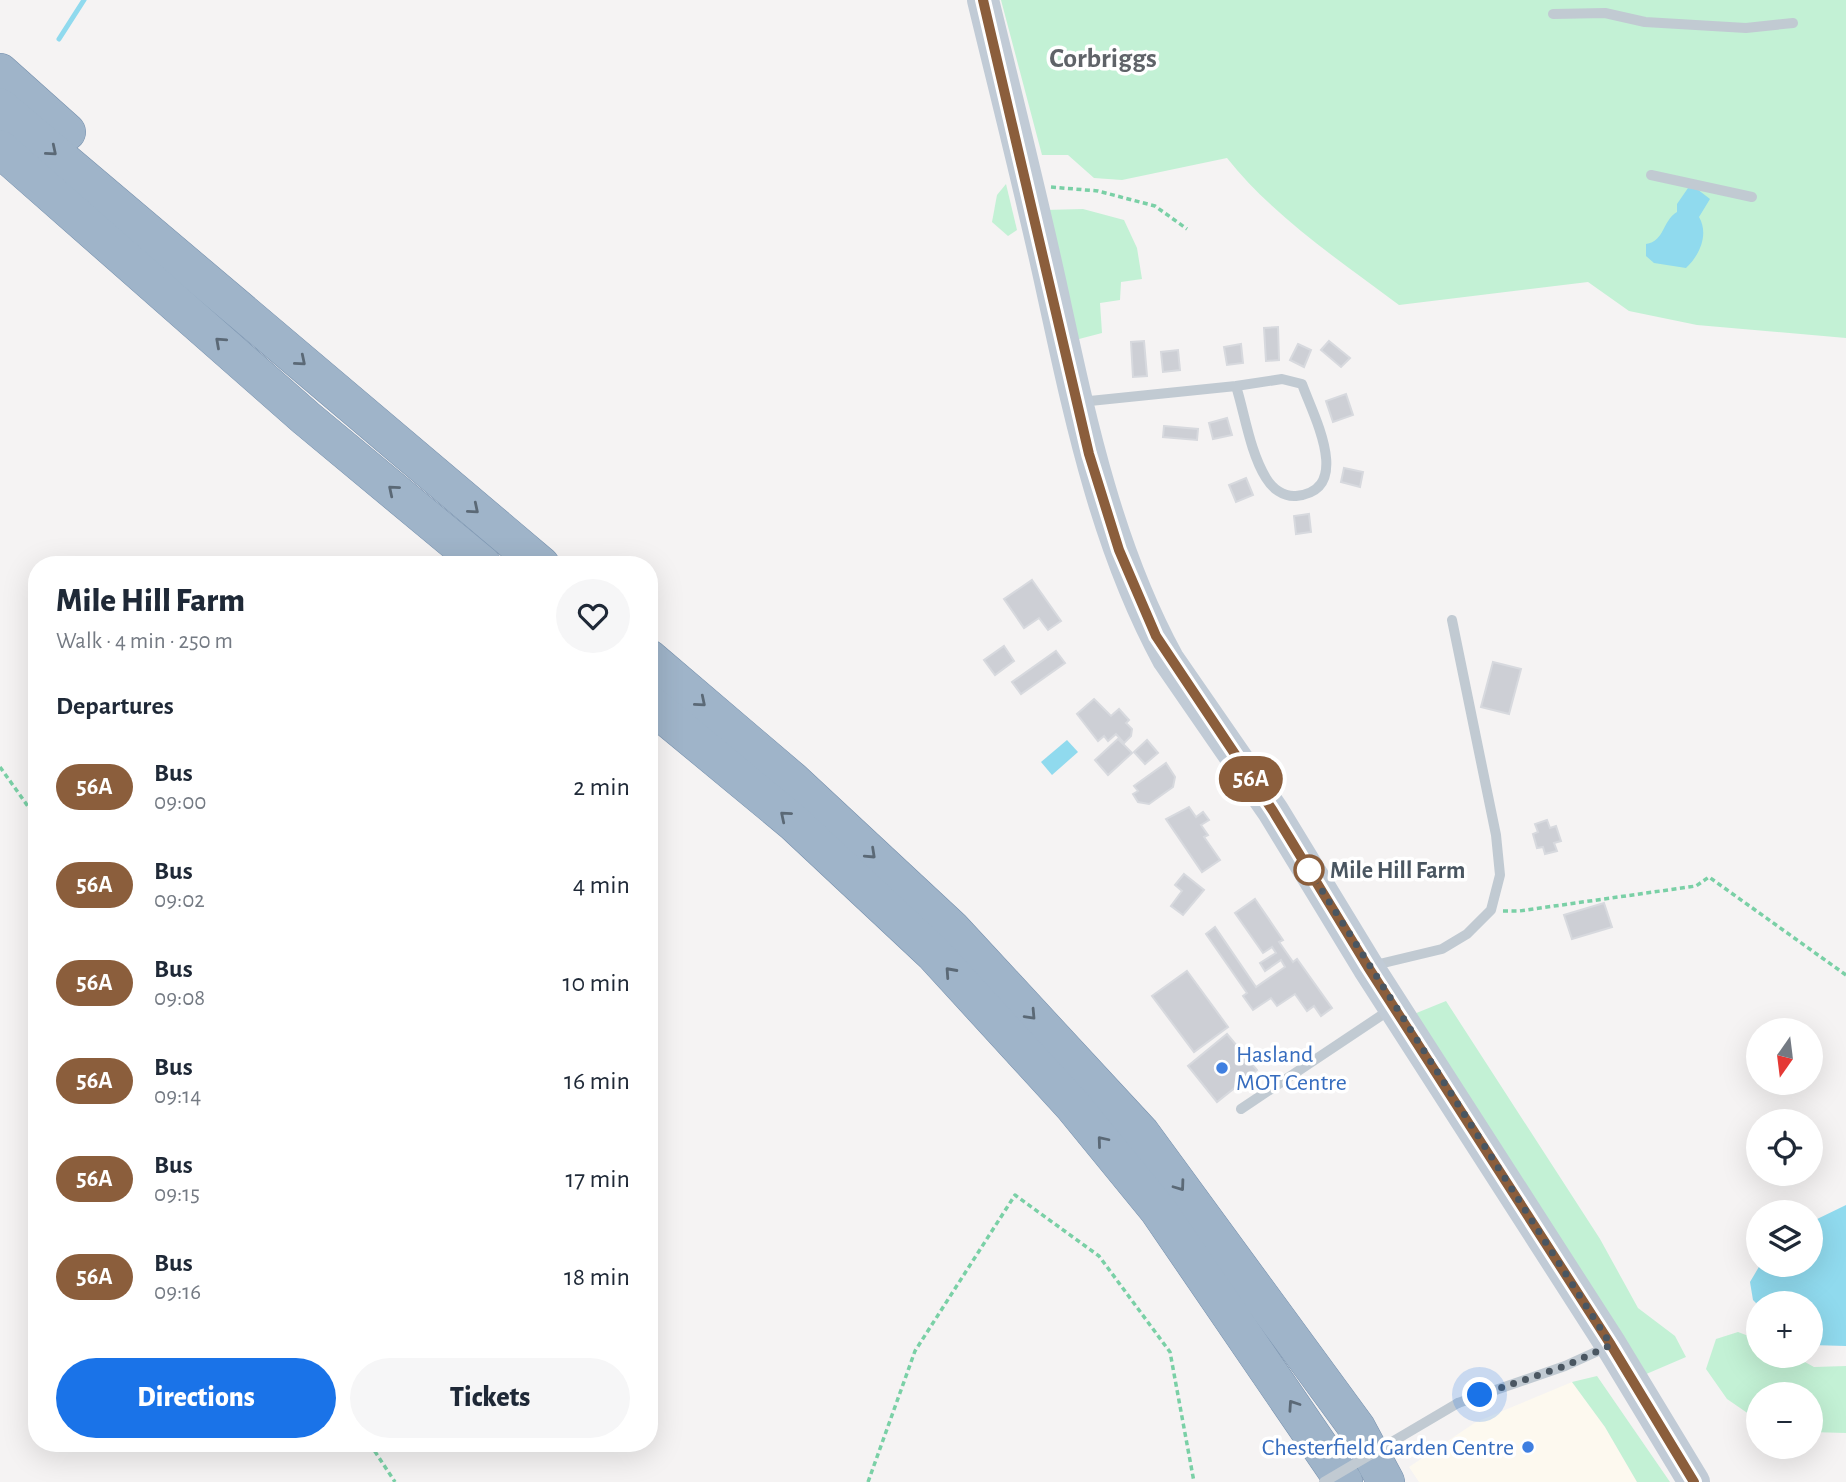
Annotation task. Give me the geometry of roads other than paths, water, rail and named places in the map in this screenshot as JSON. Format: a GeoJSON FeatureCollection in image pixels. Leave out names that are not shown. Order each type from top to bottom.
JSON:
{"type":"FeatureCollection","features":[{"type":"Feature","properties":{"kind":"highway"},"geometry":{"type":"LineString","coordinates":[[0,72],[215,267],[258,324]]}},
{"type":"Feature","properties":{"kind":"highway"},"geometry":{"type":"LineString","coordinates":[[0,107],[530,556]]}},
{"type":"Feature","properties":{"kind":"highway"},"geometry":{"type":"LineString","coordinates":[[0,149],[306,418],[472,556]]}},
{"type":"Feature","properties":{"kind":"highway"},"geometry":{"type":"LineString","coordinates":[[0,160],[85,222]]}},
{"type":"Feature","properties":{"kind":"highway"},"geometry":{"type":"LineString","coordinates":[[658,666],[792,780],[952,929],[1141,1133],[1357,1428],[1386,1482]]}},
{"type":"Feature","properties":{"kind":"highway"},"geometry":{"type":"LineString","coordinates":[[658,710],[794,823],[933,953],[1073,1106],[1158,1210],[1344,1482]]}},
{"type":"Feature","properties":{"kind":"main road"},"geometry":{"type":"LineString","coordinates":[[983,0],[1077,402],[1119,550],[1156,636],[1273,811],[1368,967],[1611,1345],[1690,1475],[1722,1482]]}},
{"type":"Feature","properties":{"kind":"lane"},"geometry":{"type":"LineString","coordinates":[[1553,14],[1605,13],[1646,22],[1746,28],[1793,23]]}},
{"type":"Feature","properties":{"kind":"lane"},"geometry":{"type":"LineString","coordinates":[[1651,174],[1752,197]]}},
{"type":"Feature","properties":{"kind":"lane"},"geometry":{"type":"LineString","coordinates":[[1077,402],[1282,379],[1302,384],[1327,452],[1326,471],[1321,485],[1305,495],[1289,496],[1275,490],[1260,465],[1236,386]]}},
{"type":"Feature","properties":{"kind":"lane"},"geometry":{"type":"LineString","coordinates":[[1368,967],[1442,949],[1467,934],[1491,910],[1500,876],[1496,835],[1452,620]]}},
{"type":"Feature","properties":{"kind":"lane"},"geometry":{"type":"LineString","coordinates":[[1241,1109],[1394,1007]]}},
{"type":"Feature","properties":{"kind":"lane"},"geometry":{"type":"LineString","coordinates":[[1324,1482],[1458,1403],[1565,1366],[1611,1345]]}},
{"type":"Feature","properties":{"kind":"water"},"geometry":{"type":"Polygon","coordinates":[[[1688,188],[1697,189],[1710,199],[1699,217],[1703,237],[1699,251],[1686,268],[1654,263],[1646,256],[1646,244],[1660,235],[1677,212],[1677,204],[1688,188]]]}},
{"type":"Feature","properties":{"kind":"water"},"geometry":{"type":"Polygon","coordinates":[[[1067,740],[1078,752],[1052,775],[1041,762],[1067,740]]]}},
{"type":"Feature","properties":{"kind":"water"},"geometry":{"type":"Polygon","coordinates":[[[1846,1205],[1846,1346],[1823,1345],[1823,1291],[1752,1291],[1750,1282],[1753,1277],[1823,1277],[1823,1216],[1846,1205]]]}},
{"type":"Feature","properties":{"kind":"waterway"},"geometry":{"type":"LineString","coordinates":[[59,39],[84,0]]}},
{"type":"Feature","properties":{"kind":"place","name":"Mile Hill Farm"},"geometry":{"type":"Point","coordinates":[1309,870]}},
{"type":"Feature","properties":{"kind":"place","name":"Hasland MOT Centre"},"geometry":{"type":"Point","coordinates":[1222,1068]}},
{"type":"Feature","properties":{"kind":"place","name":"Chesterfield Garden Centre"},"geometry":{"type":"Point","coordinates":[1528,1447]}},
{"type":"Feature","properties":{"kind":"district","name":"Corbriggs"},"geometry":{"type":"Point","coordinates":[1103,57]}}]}
